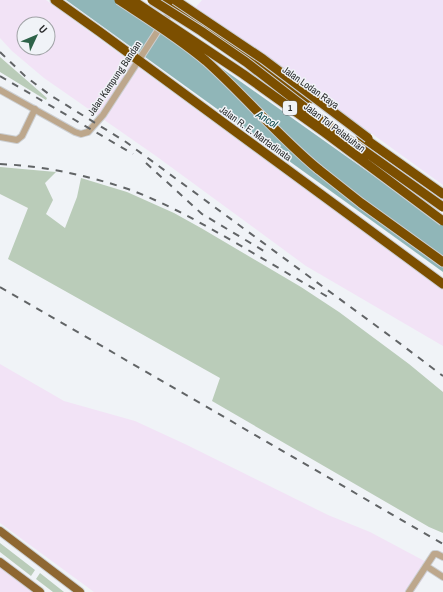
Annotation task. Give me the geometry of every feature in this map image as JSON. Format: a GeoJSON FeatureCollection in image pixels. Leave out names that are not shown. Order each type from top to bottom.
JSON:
{"type":"FeatureCollection","features":[{"type":"Feature","properties":{"kind":"highway","name":"Jalan R. E. Martadinata"},"geometry":{"type":"LineString","coordinates":[[55,0],[140,59],[443,284]]}},
{"type":"Feature","properties":{"kind":"highway"},"geometry":{"type":"LineString","coordinates":[[119,0],[197,54],[244,97],[302,156],[361,203],[443,262]]}},
{"type":"Feature","properties":{"kind":"highway","name":"Jalan Tol Pelabuhan"},"geometry":{"type":"LineString","coordinates":[[132,0],[244,74],[443,221]]}},
{"type":"Feature","properties":{"kind":"highway","name":"Jalan Tol Pelabuhan"},"geometry":{"type":"LineString","coordinates":[[152,0],[246,62],[325,123],[443,206]]}},
{"type":"Feature","properties":{"kind":"highway"},"geometry":{"type":"LineString","coordinates":[[173,3],[263,59],[368,138],[384,152]]}},
{"type":"Feature","properties":{"kind":"highway","name":"Jalan Lodan Raya"},"geometry":{"type":"LineString","coordinates":[[173,3],[443,194]]}},
{"type":"Feature","properties":{"kind":"main road"},"geometry":{"type":"LineString","coordinates":[[0,531],[80,592]]}},
{"type":"Feature","properties":{"kind":"main road"},"geometry":{"type":"LineString","coordinates":[[0,562],[40,592]]}},
{"type":"Feature","properties":{"kind":"street","name":"Jalan Kampung Bandan"},"geometry":{"type":"LineString","coordinates":[[0,90],[75,132],[81,134],[88,132],[103,115],[140,59],[173,3]]}},
{"type":"Feature","properties":{"kind":"street"},"geometry":{"type":"LineString","coordinates":[[0,137],[17,140],[22,136],[35,109]]}},
{"type":"Feature","properties":{"kind":"street"},"geometry":{"type":"LineString","coordinates":[[409,592],[435,553],[443,557]]}},
{"type":"Feature","properties":{"kind":"street"},"geometry":{"type":"LineString","coordinates":[[426,566],[443,577]]}},
{"type":"Feature","properties":{"kind":"shaded area"},"geometry":{"type":"Polygon","coordinates":[[[0,0],[46,0],[443,290],[443,346],[306,266],[156,156],[44,78],[18,56],[56,56],[56,16],[16,16],[16,54],[0,38],[0,0]]]}},
{"type":"Feature","properties":{"kind":"shaded area"},"geometry":{"type":"Polygon","coordinates":[[[202,0],[443,0],[443,185],[196,7],[202,0]]]}},
{"type":"Feature","properties":{"kind":"shaded area"},"geometry":{"type":"Polygon","coordinates":[[[0,364],[64,401],[135,421],[328,515],[370,532],[432,565],[414,592],[94,592],[0,523],[0,364]]]}},
{"type":"Feature","properties":{"kind":"shaded area"},"geometry":{"type":"Polygon","coordinates":[[[0,561],[40,592],[0,592],[0,561]]]}},
{"type":"Feature","properties":{"kind":"green space"},"geometry":{"type":"Polygon","coordinates":[[[0,57],[47,98],[46,100],[0,72],[0,57]]]}},
{"type":"Feature","properties":{"kind":"green space"},"geometry":{"type":"Polygon","coordinates":[[[0,167],[56,172],[45,183],[53,200],[46,214],[65,228],[77,197],[81,178],[127,192],[174,213],[301,287],[339,312],[409,364],[443,392],[443,533],[429,527],[212,401],[220,378],[8,259],[28,208],[0,194],[0,167]]]}},
{"type":"Feature","properties":{"kind":"green space"},"geometry":{"type":"Polygon","coordinates":[[[0,543],[35,570],[31,576],[0,552],[0,543]]]}},
{"type":"Feature","properties":{"kind":"green space"},"geometry":{"type":"Polygon","coordinates":[[[40,573],[64,592],[53,592],[36,579],[40,573]]]}},
{"type":"Feature","properties":{"kind":"water","name":"Ancol"},"geometry":{"type":"Polygon","coordinates":[[[66,0],[123,0],[165,28],[443,225],[443,272],[66,0]]]}},
{"type":"Feature","properties":{"kind":"railway"},"geometry":{"type":"LineString","coordinates":[[0,52],[25,76],[50,95],[126,142],[443,376]]}},
{"type":"Feature","properties":{"kind":"railway"},"geometry":{"type":"LineString","coordinates":[[0,76],[133,154]]}},
{"type":"Feature","properties":{"kind":"railway"},"geometry":{"type":"LineString","coordinates":[[146,163],[202,214],[269,254]]}},
{"type":"Feature","properties":{"kind":"railway"},"geometry":{"type":"LineString","coordinates":[[0,164],[33,167],[81,175],[128,189],[170,207],[210,228],[328,297]]}},
{"type":"Feature","properties":{"kind":"railway"},"geometry":{"type":"LineString","coordinates":[[0,287],[443,544]]}}]}
